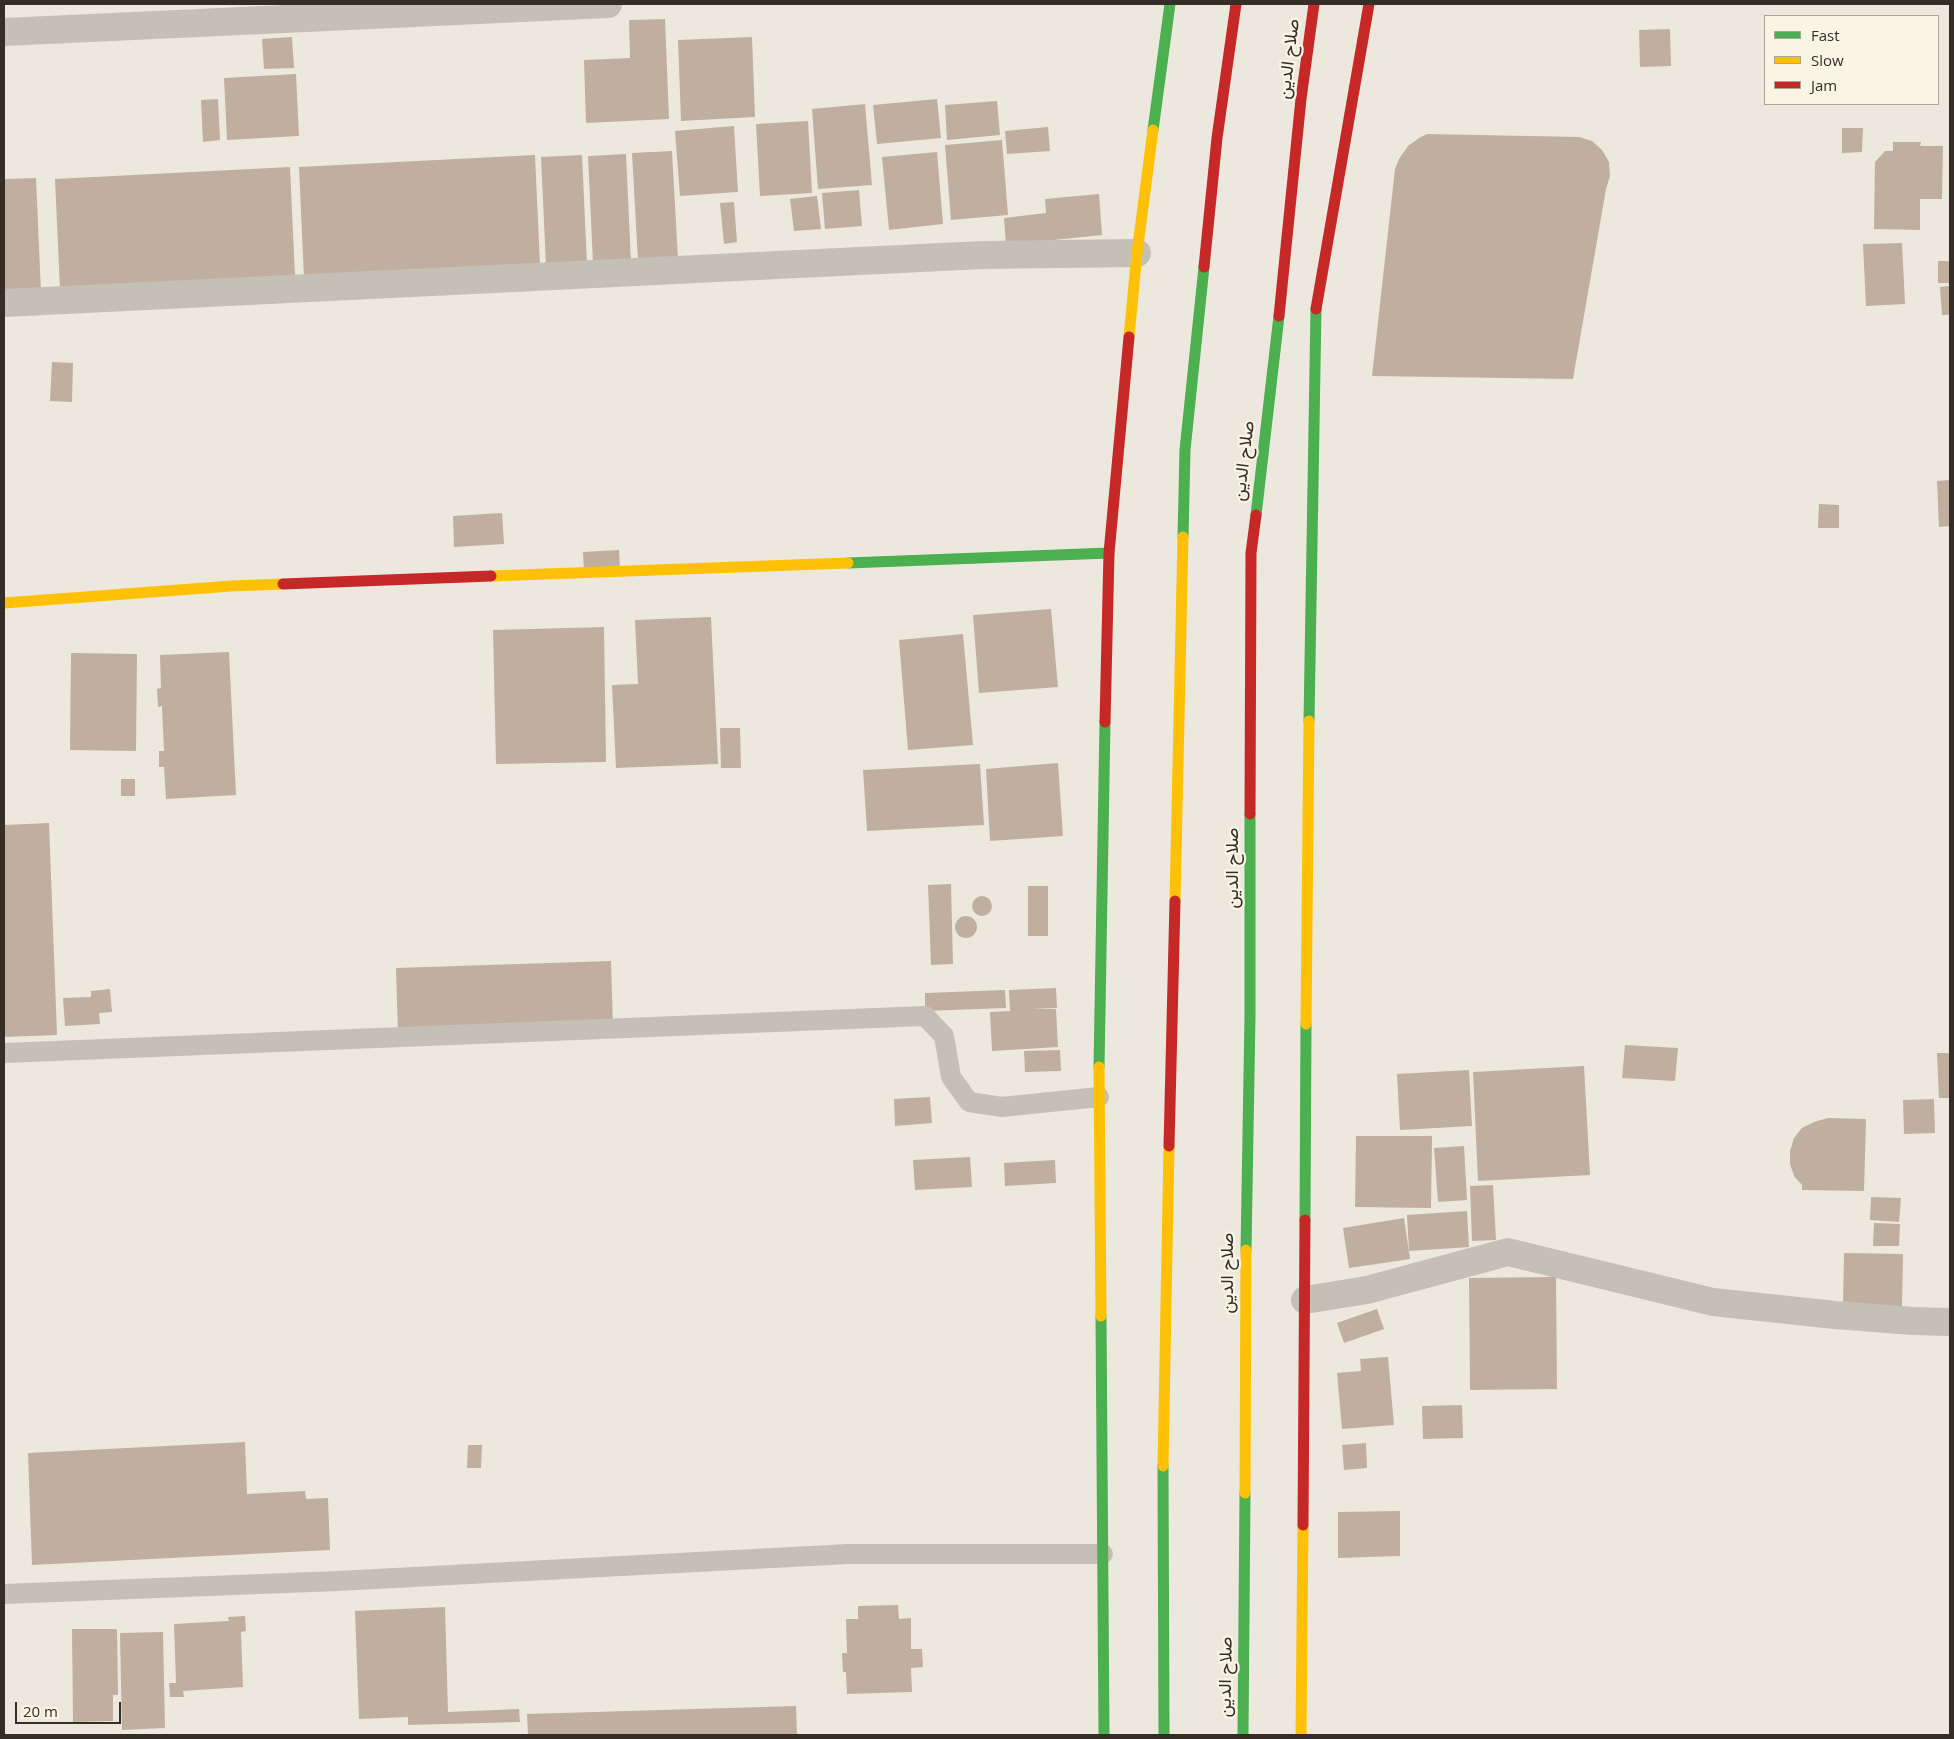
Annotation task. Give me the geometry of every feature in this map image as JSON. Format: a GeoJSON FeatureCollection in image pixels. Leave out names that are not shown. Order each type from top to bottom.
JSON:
{"type":"FeatureCollection","features":[{"type":"Feature","properties":{"kind":"main road"},"geometry":{"type":"LineString","coordinates":[[1104,1735],[1099,1013],[1110,553],[1137,254],[1170,4]]}},
{"type":"Feature","properties":{"kind":"main road"},"geometry":{"type":"LineString","coordinates":[[1164,1735],[1162,1408],[1185,450],[1218,138],[1236,4]]}},
{"type":"Feature","properties":{"kind":"main road","name":"صلاح الدين"},"geometry":{"type":"LineString","coordinates":[[1243,1735],[1246,1208],[1250,1016],[1251,553],[1314,4]]}},
{"type":"Feature","properties":{"kind":"main road"},"geometry":{"type":"LineString","coordinates":[[1301,1735],[1309,671],[1316,311],[1369,4]]}},
{"type":"Feature","properties":{"kind":"main road"},"geometry":{"type":"LineString","coordinates":[[4,603],[232,586],[1110,553]]}},
{"type":"Feature","properties":{"kind":"street"},"geometry":{"type":"LineString","coordinates":[[4,32],[608,4]]}},
{"type":"Feature","properties":{"kind":"street"},"geometry":{"type":"LineString","coordinates":[[4,303],[982,256],[1137,254]]}},
{"type":"Feature","properties":{"kind":"street"},"geometry":{"type":"LineString","coordinates":[[1305,1300],[1367,1290],[1508,1252],[1713,1302],[1835,1315],[1950,1322]]}},
{"type":"Feature","properties":{"kind":"lane"},"geometry":{"type":"LineString","coordinates":[[4,1053],[925,1016],[944,1036],[951,1077],[969,1102],[1002,1107],[1099,1097]]}},
{"type":"Feature","properties":{"kind":"lane"},"geometry":{"type":"LineString","coordinates":[[4,1594],[328,1581],[848,1554],[1103,1554]]}},
{"type":"Feature","properties":{"kind":"building"},"geometry":{"type":"Polygon","coordinates":[[[665,19],[669,119],[586,123],[584,60],[630,58],[629,20],[665,19]]]}},
{"type":"Feature","properties":{"kind":"building"},"geometry":{"type":"Polygon","coordinates":[[[1670,29],[1671,66],[1640,67],[1639,30],[1670,29]]]}},
{"type":"Feature","properties":{"kind":"building"},"geometry":{"type":"Polygon","coordinates":[[[292,37],[294,68],[264,69],[262,39],[292,37]]]}},
{"type":"Feature","properties":{"kind":"building"},"geometry":{"type":"Polygon","coordinates":[[[752,37],[755,117],[681,121],[678,40],[752,37]]]}},
{"type":"Feature","properties":{"kind":"building"},"geometry":{"type":"Polygon","coordinates":[[[296,74],[299,136],[227,140],[224,78],[296,74]]]}},
{"type":"Feature","properties":{"kind":"building"},"geometry":{"type":"Polygon","coordinates":[[[218,99],[220,140],[203,142],[201,100],[218,99]]]}},
{"type":"Feature","properties":{"kind":"building"},"geometry":{"type":"Polygon","coordinates":[[[937,99],[941,138],[877,144],[873,105],[937,99]]]}},
{"type":"Feature","properties":{"kind":"building"},"geometry":{"type":"Polygon","coordinates":[[[997,101],[1000,135],[947,140],[945,105],[997,101]]]}},
{"type":"Feature","properties":{"kind":"building"},"geometry":{"type":"Polygon","coordinates":[[[865,104],[872,185],[818,189],[812,109],[865,104]]]}},
{"type":"Feature","properties":{"kind":"building"},"geometry":{"type":"Polygon","coordinates":[[[808,121],[812,193],[760,196],[756,124],[808,121]]]}},
{"type":"Feature","properties":{"kind":"building"},"geometry":{"type":"Polygon","coordinates":[[[734,126],[738,192],[680,196],[675,131],[734,126]]]}},
{"type":"Feature","properties":{"kind":"building"},"geometry":{"type":"Polygon","coordinates":[[[1048,127],[1050,151],[1007,154],[1005,131],[1048,127]]]}},
{"type":"Feature","properties":{"kind":"building"},"geometry":{"type":"Polygon","coordinates":[[[1842,128],[1863,128],[1862,152],[1842,153],[1842,128]]]}},
{"type":"Feature","properties":{"kind":"building"},"geometry":{"type":"Polygon","coordinates":[[[1427,134],[1579,137],[1592,141],[1602,150],[1609,162],[1610,176],[1606,189],[1573,379],[1372,376],[1395,169],[1408,146],[1427,134]]]}},
{"type":"Feature","properties":{"kind":"building"},"geometry":{"type":"Polygon","coordinates":[[[1002,140],[1008,215],[951,220],[945,145],[1002,140]]]}},
{"type":"Feature","properties":{"kind":"building"},"geometry":{"type":"Polygon","coordinates":[[[1893,142],[1921,142],[1920,146],[1943,146],[1942,199],[1920,199],[1920,230],[1874,229],[1875,162],[1885,151],[1893,151],[1893,142]]]}},
{"type":"Feature","properties":{"kind":"building"},"geometry":{"type":"Polygon","coordinates":[[[672,151],[678,259],[638,261],[632,153],[672,151]]]}},
{"type":"Feature","properties":{"kind":"building"},"geometry":{"type":"Polygon","coordinates":[[[937,152],[943,224],[889,230],[882,157],[937,152]]]}},
{"type":"Feature","properties":{"kind":"building"},"geometry":{"type":"Polygon","coordinates":[[[626,154],[631,262],[593,264],[588,156],[626,154]]]}},
{"type":"Feature","properties":{"kind":"building"},"geometry":{"type":"Polygon","coordinates":[[[535,155],[540,265],[304,278],[299,167],[535,155]]]}},
{"type":"Feature","properties":{"kind":"building"},"geometry":{"type":"Polygon","coordinates":[[[582,155],[587,263],[546,266],[541,157],[582,155]]]}},
{"type":"Feature","properties":{"kind":"building"},"geometry":{"type":"Polygon","coordinates":[[[290,167],[295,277],[60,290],[55,179],[290,167]]]}},
{"type":"Feature","properties":{"kind":"building"},"geometry":{"type":"Polygon","coordinates":[[[36,178],[41,292],[4,294],[4,179],[36,178]]]}},
{"type":"Feature","properties":{"kind":"building"},"geometry":{"type":"Polygon","coordinates":[[[859,190],[862,226],[825,229],[822,193],[859,190]]]}},
{"type":"Feature","properties":{"kind":"building"},"geometry":{"type":"Polygon","coordinates":[[[1099,194],[1102,235],[1006,245],[1004,218],[1046,213],[1045,199],[1099,194]]]}},
{"type":"Feature","properties":{"kind":"building"},"geometry":{"type":"Polygon","coordinates":[[[817,196],[821,229],[794,231],[790,199],[817,196]]]}},
{"type":"Feature","properties":{"kind":"building"},"geometry":{"type":"Polygon","coordinates":[[[734,202],[737,242],[724,244],[720,203],[734,202]]]}},
{"type":"Feature","properties":{"kind":"building"},"geometry":{"type":"Polygon","coordinates":[[[1902,243],[1905,304],[1866,306],[1863,244],[1902,243]]]}},
{"type":"Feature","properties":{"kind":"building"},"geometry":{"type":"Polygon","coordinates":[[[1938,261],[1950,261],[1950,283],[1938,283],[1938,261]]]}},
{"type":"Feature","properties":{"kind":"building"},"geometry":{"type":"Polygon","coordinates":[[[1950,286],[1950,315],[1942,315],[1940,287],[1950,286]]]}},
{"type":"Feature","properties":{"kind":"building"},"geometry":{"type":"Polygon","coordinates":[[[52,362],[73,363],[72,402],[50,401],[52,362]]]}},
{"type":"Feature","properties":{"kind":"building"},"geometry":{"type":"Polygon","coordinates":[[[1950,480],[1950,526],[1939,527],[1937,481],[1950,480]]]}},
{"type":"Feature","properties":{"kind":"building"},"geometry":{"type":"Polygon","coordinates":[[[1819,504],[1839,505],[1839,528],[1818,528],[1819,504]]]}},
{"type":"Feature","properties":{"kind":"building"},"geometry":{"type":"Polygon","coordinates":[[[502,513],[504,544],[454,547],[453,516],[502,513]]]}},
{"type":"Feature","properties":{"kind":"building"},"geometry":{"type":"Polygon","coordinates":[[[619,550],[620,570],[584,572],[583,552],[619,550]]]}},
{"type":"Feature","properties":{"kind":"building"},"geometry":{"type":"Polygon","coordinates":[[[1051,609],[1058,687],[979,693],[973,615],[1051,609]]]}},
{"type":"Feature","properties":{"kind":"building"},"geometry":{"type":"Polygon","coordinates":[[[711,617],[718,764],[616,768],[612,685],[638,684],[635,620],[711,617]]]}},
{"type":"Feature","properties":{"kind":"building"},"geometry":{"type":"Polygon","coordinates":[[[604,627],[606,762],[496,764],[493,630],[604,627]]]}},
{"type":"Feature","properties":{"kind":"building"},"geometry":{"type":"Polygon","coordinates":[[[963,634],[973,745],[908,750],[899,640],[963,634]]]}},
{"type":"Feature","properties":{"kind":"building"},"geometry":{"type":"Polygon","coordinates":[[[229,652],[236,795],[166,799],[164,767],[159,767],[159,751],[164,751],[162,706],[158,707],[157,689],[161,688],[160,655],[229,652]]]}},
{"type":"Feature","properties":{"kind":"building"},"geometry":{"type":"Polygon","coordinates":[[[71,653],[137,654],[136,751],[70,750],[71,653]]]}},
{"type":"Feature","properties":{"kind":"building"},"geometry":{"type":"Polygon","coordinates":[[[720,728],[740,728],[741,768],[721,768],[720,728]]]}},
{"type":"Feature","properties":{"kind":"building"},"geometry":{"type":"Polygon","coordinates":[[[1058,763],[1063,836],[990,841],[986,769],[1058,763]]]}},
{"type":"Feature","properties":{"kind":"building"},"geometry":{"type":"Polygon","coordinates":[[[980,764],[984,825],[867,831],[863,770],[980,764]]]}},
{"type":"Feature","properties":{"kind":"building"},"geometry":{"type":"Polygon","coordinates":[[[121,779],[135,779],[135,796],[121,796],[121,779]]]}},
{"type":"Feature","properties":{"kind":"building"},"geometry":{"type":"Polygon","coordinates":[[[49,823],[57,1035],[4,1037],[4,825],[49,823]]]}},
{"type":"Feature","properties":{"kind":"building"},"geometry":{"type":"Polygon","coordinates":[[[951,884],[953,964],[931,965],[928,885],[951,884]]]}},
{"type":"Feature","properties":{"kind":"building"},"geometry":{"type":"Polygon","coordinates":[[[1028,886],[1048,886],[1048,936],[1028,936],[1028,886]]]}},
{"type":"Feature","properties":{"kind":"building"},"geometry":{"type":"Polygon","coordinates":[[[982,896],[989,899],[992,906],[989,913],[982,916],[975,913],[972,906],[975,899],[982,896]]]}},
{"type":"Feature","properties":{"kind":"building"},"geometry":{"type":"Polygon","coordinates":[[[966,916],[974,919],[977,927],[974,935],[966,938],[958,935],[955,927],[958,919],[966,916]]]}},
{"type":"Feature","properties":{"kind":"building"},"geometry":{"type":"Polygon","coordinates":[[[611,961],[613,1028],[398,1035],[396,968],[611,961]]]}},
{"type":"Feature","properties":{"kind":"building"},"geometry":{"type":"Polygon","coordinates":[[[1056,988],[1057,1008],[1031,1009],[1056,1009],[1058,1047],[992,1051],[990,1012],[1010,1011],[1009,990],[1056,988]]]}},
{"type":"Feature","properties":{"kind":"building"},"geometry":{"type":"Polygon","coordinates":[[[110,989],[112,1012],[99,1013],[100,1024],[65,1026],[63,998],[91,997],[91,991],[110,989]]]}},
{"type":"Feature","properties":{"kind":"building"},"geometry":{"type":"Polygon","coordinates":[[[1005,990],[1006,1008],[925,1011],[925,993],[1005,990]]]}},
{"type":"Feature","properties":{"kind":"building"},"geometry":{"type":"Polygon","coordinates":[[[1625,1045],[1678,1048],[1675,1081],[1622,1078],[1625,1045]]]}},
{"type":"Feature","properties":{"kind":"building"},"geometry":{"type":"Polygon","coordinates":[[[1060,1050],[1061,1071],[1025,1072],[1024,1051],[1060,1050]]]}},
{"type":"Feature","properties":{"kind":"building"},"geometry":{"type":"Polygon","coordinates":[[[1937,1053],[1950,1053],[1950,1098],[1939,1098],[1937,1053]]]}},
{"type":"Feature","properties":{"kind":"building"},"geometry":{"type":"Polygon","coordinates":[[[1584,1066],[1590,1175],[1478,1181],[1473,1072],[1584,1066]]]}},
{"type":"Feature","properties":{"kind":"building"},"geometry":{"type":"Polygon","coordinates":[[[1469,1070],[1472,1126],[1400,1130],[1397,1074],[1469,1070]]]}},
{"type":"Feature","properties":{"kind":"building"},"geometry":{"type":"Polygon","coordinates":[[[930,1097],[932,1123],[895,1126],[894,1099],[930,1097]]]}},
{"type":"Feature","properties":{"kind":"building"},"geometry":{"type":"Polygon","coordinates":[[[1934,1099],[1935,1133],[1904,1134],[1903,1100],[1934,1099]]]}},
{"type":"Feature","properties":{"kind":"building"},"geometry":{"type":"Polygon","coordinates":[[[1828,1118],[1866,1119],[1864,1191],[1802,1190],[1802,1185],[1794,1176],[1790,1164],[1790,1151],[1794,1138],[1802,1128],[1828,1118]]]}},
{"type":"Feature","properties":{"kind":"building"},"geometry":{"type":"Polygon","coordinates":[[[1356,1136],[1432,1136],[1431,1208],[1355,1207],[1356,1136]]]}},
{"type":"Feature","properties":{"kind":"building"},"geometry":{"type":"Polygon","coordinates":[[[1464,1146],[1467,1200],[1438,1202],[1434,1148],[1464,1146]]]}},
{"type":"Feature","properties":{"kind":"building"},"geometry":{"type":"Polygon","coordinates":[[[970,1157],[972,1187],[915,1190],[913,1160],[970,1157]]]}},
{"type":"Feature","properties":{"kind":"building"},"geometry":{"type":"Polygon","coordinates":[[[1055,1160],[1056,1183],[1005,1186],[1004,1163],[1055,1160]]]}},
{"type":"Feature","properties":{"kind":"building"},"geometry":{"type":"Polygon","coordinates":[[[1493,1185],[1496,1240],[1472,1241],[1470,1186],[1493,1185]]]}},
{"type":"Feature","properties":{"kind":"building"},"geometry":{"type":"Polygon","coordinates":[[[1871,1197],[1901,1198],[1899,1222],[1870,1220],[1871,1197]]]}},
{"type":"Feature","properties":{"kind":"building"},"geometry":{"type":"Polygon","coordinates":[[[1467,1211],[1469,1247],[1409,1251],[1407,1215],[1467,1211]]]}},
{"type":"Feature","properties":{"kind":"building"},"geometry":{"type":"Polygon","coordinates":[[[1404,1218],[1410,1259],[1349,1268],[1343,1228],[1404,1218]]]}},
{"type":"Feature","properties":{"kind":"building"},"geometry":{"type":"Polygon","coordinates":[[[1874,1223],[1900,1224],[1899,1246],[1873,1246],[1874,1223]]]}},
{"type":"Feature","properties":{"kind":"building"},"geometry":{"type":"Polygon","coordinates":[[[1844,1253],[1903,1254],[1902,1307],[1843,1306],[1844,1253]]]}},
{"type":"Feature","properties":{"kind":"building"},"geometry":{"type":"Polygon","coordinates":[[[1556,1277],[1557,1389],[1470,1390],[1469,1278],[1556,1277]]]}},
{"type":"Feature","properties":{"kind":"building"},"geometry":{"type":"Polygon","coordinates":[[[1377,1309],[1384,1329],[1344,1343],[1337,1323],[1377,1309]]]}},
{"type":"Feature","properties":{"kind":"building"},"geometry":{"type":"Polygon","coordinates":[[[1388,1357],[1394,1425],[1342,1429],[1337,1373],[1361,1371],[1360,1359],[1388,1357]]]}},
{"type":"Feature","properties":{"kind":"building"},"geometry":{"type":"Polygon","coordinates":[[[1462,1405],[1463,1438],[1423,1439],[1422,1406],[1462,1405]]]}},
{"type":"Feature","properties":{"kind":"building"},"geometry":{"type":"Polygon","coordinates":[[[245,1442],[247,1494],[305,1491],[306,1499],[328,1498],[330,1550],[32,1565],[28,1453],[245,1442]]]}},
{"type":"Feature","properties":{"kind":"building"},"geometry":{"type":"Polygon","coordinates":[[[1366,1443],[1367,1468],[1344,1470],[1342,1445],[1366,1443]]]}},
{"type":"Feature","properties":{"kind":"building"},"geometry":{"type":"Polygon","coordinates":[[[468,1445],[482,1445],[481,1468],[467,1468],[468,1445]]]}},
{"type":"Feature","properties":{"kind":"building"},"geometry":{"type":"Polygon","coordinates":[[[1400,1511],[1400,1556],[1338,1558],[1338,1512],[1400,1511]]]}},
{"type":"Feature","properties":{"kind":"building"},"geometry":{"type":"Polygon","coordinates":[[[898,1605],[899,1619],[911,1618],[911,1649],[922,1649],[923,1667],[911,1668],[912,1692],[847,1694],[846,1672],[843,1672],[842,1653],[847,1653],[846,1619],[858,1619],[858,1606],[898,1605]]]}},
{"type":"Feature","properties":{"kind":"building"},"geometry":{"type":"Polygon","coordinates":[[[445,1607],[448,1712],[519,1709],[520,1722],[408,1725],[408,1717],[359,1719],[355,1611],[445,1607]]]}},
{"type":"Feature","properties":{"kind":"building"},"geometry":{"type":"Polygon","coordinates":[[[245,1616],[246,1631],[241,1632],[243,1687],[183,1691],[184,1697],[170,1697],[169,1683],[176,1683],[174,1624],[229,1621],[228,1617],[245,1616]]]}},
{"type":"Feature","properties":{"kind":"building"},"geometry":{"type":"Polygon","coordinates":[[[72,1629],[117,1629],[118,1695],[113,1695],[113,1721],[73,1722],[72,1629]]]}},
{"type":"Feature","properties":{"kind":"building"},"geometry":{"type":"Polygon","coordinates":[[[163,1632],[165,1728],[122,1730],[120,1633],[163,1632]]]}},
{"type":"Feature","properties":{"kind":"building"},"geometry":{"type":"Polygon","coordinates":[[[796,1706],[797,1735],[528,1735],[527,1714],[796,1706]]]}},
{"type":"Feature","properties":{"kind":"traffic: fast"},"geometry":{"type":"LineString","coordinates":[[1153,130],[1170,4]]}},
{"type":"Feature","properties":{"kind":"traffic: fast"},"geometry":{"type":"LineString","coordinates":[[1183,537],[1185,450],[1204,267]]}},
{"type":"Feature","properties":{"kind":"traffic: fast"},"geometry":{"type":"LineString","coordinates":[[1309,721],[1316,309]]}},
{"type":"Feature","properties":{"kind":"traffic: fast"},"geometry":{"type":"LineString","coordinates":[[1256,515],[1279,316]]}},
{"type":"Feature","properties":{"kind":"traffic: fast"},"geometry":{"type":"LineString","coordinates":[[848,563],[1109,553]]}},
{"type":"Feature","properties":{"kind":"traffic: fast"},"geometry":{"type":"LineString","coordinates":[[1099,1067],[1105,722]]}},
{"type":"Feature","properties":{"kind":"traffic: fast"},"geometry":{"type":"LineString","coordinates":[[1246,1250],[1250,1016],[1250,814]]}},
{"type":"Feature","properties":{"kind":"traffic: fast"},"geometry":{"type":"LineString","coordinates":[[1305,1220],[1306,1024]]}},
{"type":"Feature","properties":{"kind":"traffic: fast"},"geometry":{"type":"LineString","coordinates":[[1101,1316],[1104,1735]]}},
{"type":"Feature","properties":{"kind":"traffic: fast"},"geometry":{"type":"LineString","coordinates":[[1163,1466],[1164,1735]]}},
{"type":"Feature","properties":{"kind":"traffic: fast"},"geometry":{"type":"LineString","coordinates":[[1243,1735],[1245,1493]]}},
{"type":"Feature","properties":{"kind":"traffic: slow"},"geometry":{"type":"LineString","coordinates":[[1129,337],[1137,253],[1153,130]]}},
{"type":"Feature","properties":{"kind":"traffic: slow"},"geometry":{"type":"LineString","coordinates":[[1175,901],[1183,537]]}},
{"type":"Feature","properties":{"kind":"traffic: slow"},"geometry":{"type":"LineString","coordinates":[[491,576],[848,563]]}},
{"type":"Feature","properties":{"kind":"traffic: slow"},"geometry":{"type":"LineString","coordinates":[[4,603],[283,584]]}},
{"type":"Feature","properties":{"kind":"traffic: slow"},"geometry":{"type":"LineString","coordinates":[[1306,1024],[1309,721]]}},
{"type":"Feature","properties":{"kind":"traffic: slow"},"geometry":{"type":"LineString","coordinates":[[1099,1067],[1101,1316]]}},
{"type":"Feature","properties":{"kind":"traffic: slow"},"geometry":{"type":"LineString","coordinates":[[1163,1466],[1169,1146]]}},
{"type":"Feature","properties":{"kind":"traffic: slow"},"geometry":{"type":"LineString","coordinates":[[1245,1493],[1246,1250]]}},
{"type":"Feature","properties":{"kind":"traffic: slow"},"geometry":{"type":"LineString","coordinates":[[1301,1735],[1303,1525]]}},
{"type":"Feature","properties":{"kind":"traffic: jam"},"geometry":{"type":"LineString","coordinates":[[1204,267],[1217,138],[1236,4]]}},
{"type":"Feature","properties":{"kind":"traffic: jam"},"geometry":{"type":"LineString","coordinates":[[1279,316],[1301,99],[1314,4]]}},
{"type":"Feature","properties":{"kind":"traffic: jam"},"geometry":{"type":"LineString","coordinates":[[1316,309],[1369,4]]}},
{"type":"Feature","properties":{"kind":"traffic: jam"},"geometry":{"type":"LineString","coordinates":[[1105,722],[1109,553],[1129,337]]}},
{"type":"Feature","properties":{"kind":"traffic: jam"},"geometry":{"type":"LineString","coordinates":[[1250,814],[1251,553],[1256,515]]}},
{"type":"Feature","properties":{"kind":"traffic: jam"},"geometry":{"type":"LineString","coordinates":[[283,584],[491,576]]}},
{"type":"Feature","properties":{"kind":"traffic: jam"},"geometry":{"type":"LineString","coordinates":[[1169,1146],[1175,901]]}},
{"type":"Feature","properties":{"kind":"traffic: jam"},"geometry":{"type":"LineString","coordinates":[[1303,1525],[1305,1220]]}}]}
